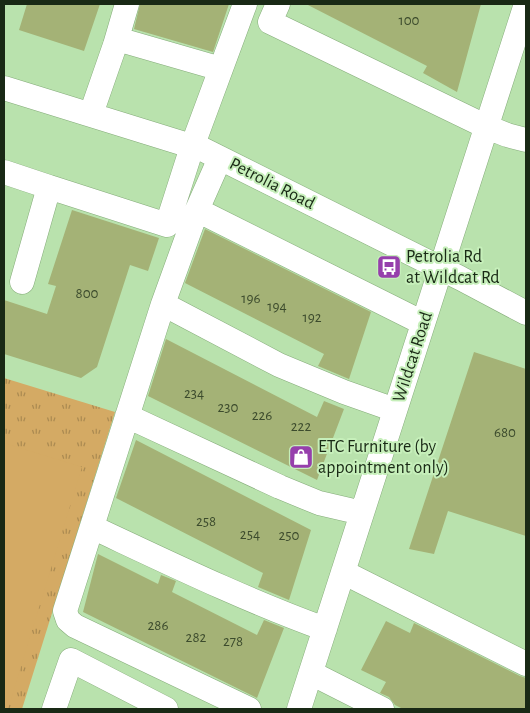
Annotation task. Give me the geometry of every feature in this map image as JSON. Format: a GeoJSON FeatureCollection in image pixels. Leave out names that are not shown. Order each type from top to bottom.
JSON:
{"type":"FeatureCollection","features":[{"type":"Feature","properties":{"kind":"street"},"geometry":{"type":"LineString","coordinates":[[91,114],[128,4]]}},
{"type":"Feature","properties":{"kind":"street"},"geometry":{"type":"LineString","coordinates":[[4,172],[168,226],[192,146],[246,4]]}},
{"type":"Feature","properties":{"kind":"street"},"geometry":{"type":"LineString","coordinates":[[278,4],[270,22],[487,127],[506,135],[526,140]]}},
{"type":"Feature","properties":{"kind":"street","name":"Wildcat Road"},"geometry":{"type":"LineString","coordinates":[[305,690],[526,4]]}},
{"type":"Feature","properties":{"kind":"street"},"geometry":{"type":"LineString","coordinates":[[117,39],[221,69]]}},
{"type":"Feature","properties":{"kind":"street","name":"Petrolia Road"},"geometry":{"type":"LineString","coordinates":[[4,88],[192,146],[220,158],[321,210],[441,268],[526,314]]}},
{"type":"Feature","properties":{"kind":"street"},"geometry":{"type":"LineString","coordinates":[[220,158],[197,210],[163,304],[64,610],[68,620],[75,626],[249,709]]}},
{"type":"Feature","properties":{"kind":"street"},"geometry":{"type":"LineString","coordinates":[[22,282],[49,187]]}},
{"type":"Feature","properties":{"kind":"street"},"geometry":{"type":"LineString","coordinates":[[197,210],[423,323]]}},
{"type":"Feature","properties":{"kind":"street"},"geometry":{"type":"LineString","coordinates":[[163,304],[280,365],[344,392],[395,410]]}},
{"type":"Feature","properties":{"kind":"street"},"geometry":{"type":"LineString","coordinates":[[127,416],[280,487],[320,503],[362,514]]}},
{"type":"Feature","properties":{"kind":"street"},"geometry":{"type":"LineString","coordinates":[[92,527],[207,581],[325,630]]}},
{"type":"Feature","properties":{"kind":"street"},"geometry":{"type":"LineString","coordinates":[[343,572],[526,664]]}},
{"type":"Feature","properties":{"kind":"street"},"geometry":{"type":"LineString","coordinates":[[54,709],[72,660],[166,709]]}},
{"type":"Feature","properties":{"kind":"street"},"geometry":{"type":"LineString","coordinates":[[305,690],[346,709]]}},
{"type":"Feature","properties":{"kind":"street"},"geometry":{"type":"LineString","coordinates":[[305,690],[382,709]]}},
{"type":"Feature","properties":{"kind":"green space"},"geometry":{"type":"Polygon","coordinates":[[[4,378],[115,412],[22,709],[4,709],[4,378]]]}},
{"type":"Feature","properties":{"kind":"green space"},"geometry":{"type":"Polygon","coordinates":[[[4,443],[82,467],[8,709],[4,709],[4,443]]]}},
{"type":"Feature","properties":{"kind":"building"},"geometry":{"type":"Polygon","coordinates":[[[27,4],[100,4],[84,51],[19,30],[27,4]]]}},
{"type":"Feature","properties":{"kind":"building"},"geometry":{"type":"Polygon","coordinates":[[[140,4],[229,4],[213,52],[134,29],[140,4]]]}},
{"type":"Feature","properties":{"kind":"building"},"geometry":{"type":"Polygon","coordinates":[[[306,4],[481,4],[457,92],[423,73],[427,66],[306,4]]]}},
{"type":"Feature","properties":{"kind":"building"},"geometry":{"type":"Polygon","coordinates":[[[72,210],[159,238],[148,271],[130,265],[97,367],[81,378],[4,354],[4,300],[47,314],[56,286],[48,284],[72,210]]]}},
{"type":"Feature","properties":{"kind":"building"},"geometry":{"type":"Polygon","coordinates":[[[205,229],[371,312],[349,379],[318,366],[324,354],[185,283],[205,229]]]}},
{"type":"Feature","properties":{"kind":"building"},"geometry":{"type":"Polygon","coordinates":[[[166,339],[317,417],[324,401],[344,409],[317,480],[148,396],[166,339]]]}},
{"type":"Feature","properties":{"kind":"building"},"geometry":{"type":"Polygon","coordinates":[[[474,352],[526,369],[526,536],[448,511],[434,554],[409,549],[474,352]]]}},
{"type":"Feature","properties":{"kind":"building"},"geometry":{"type":"Polygon","coordinates":[[[136,440],[311,530],[289,600],[258,587],[263,573],[116,498],[136,440]]]}},
{"type":"Feature","properties":{"kind":"building"},"geometry":{"type":"Polygon","coordinates":[[[98,554],[158,584],[161,575],[176,581],[172,592],[257,635],[264,620],[284,628],[257,698],[83,612],[98,554]]]}},
{"type":"Feature","properties":{"kind":"building"},"geometry":{"type":"Polygon","coordinates":[[[386,621],[410,633],[414,623],[526,678],[526,709],[403,709],[395,705],[389,697],[380,693],[386,682],[361,670],[386,621]]]}},
{"type":"Feature","properties":{"kind":"place","name":"Petrolia Rd at Wildcat Rd"},"geometry":{"type":"Point","coordinates":[389,267]}},
{"type":"Feature","properties":{"kind":"place","name":"ETC Furniture (by appointment only)"},"geometry":{"type":"Point","coordinates":[301,457]}}]}
